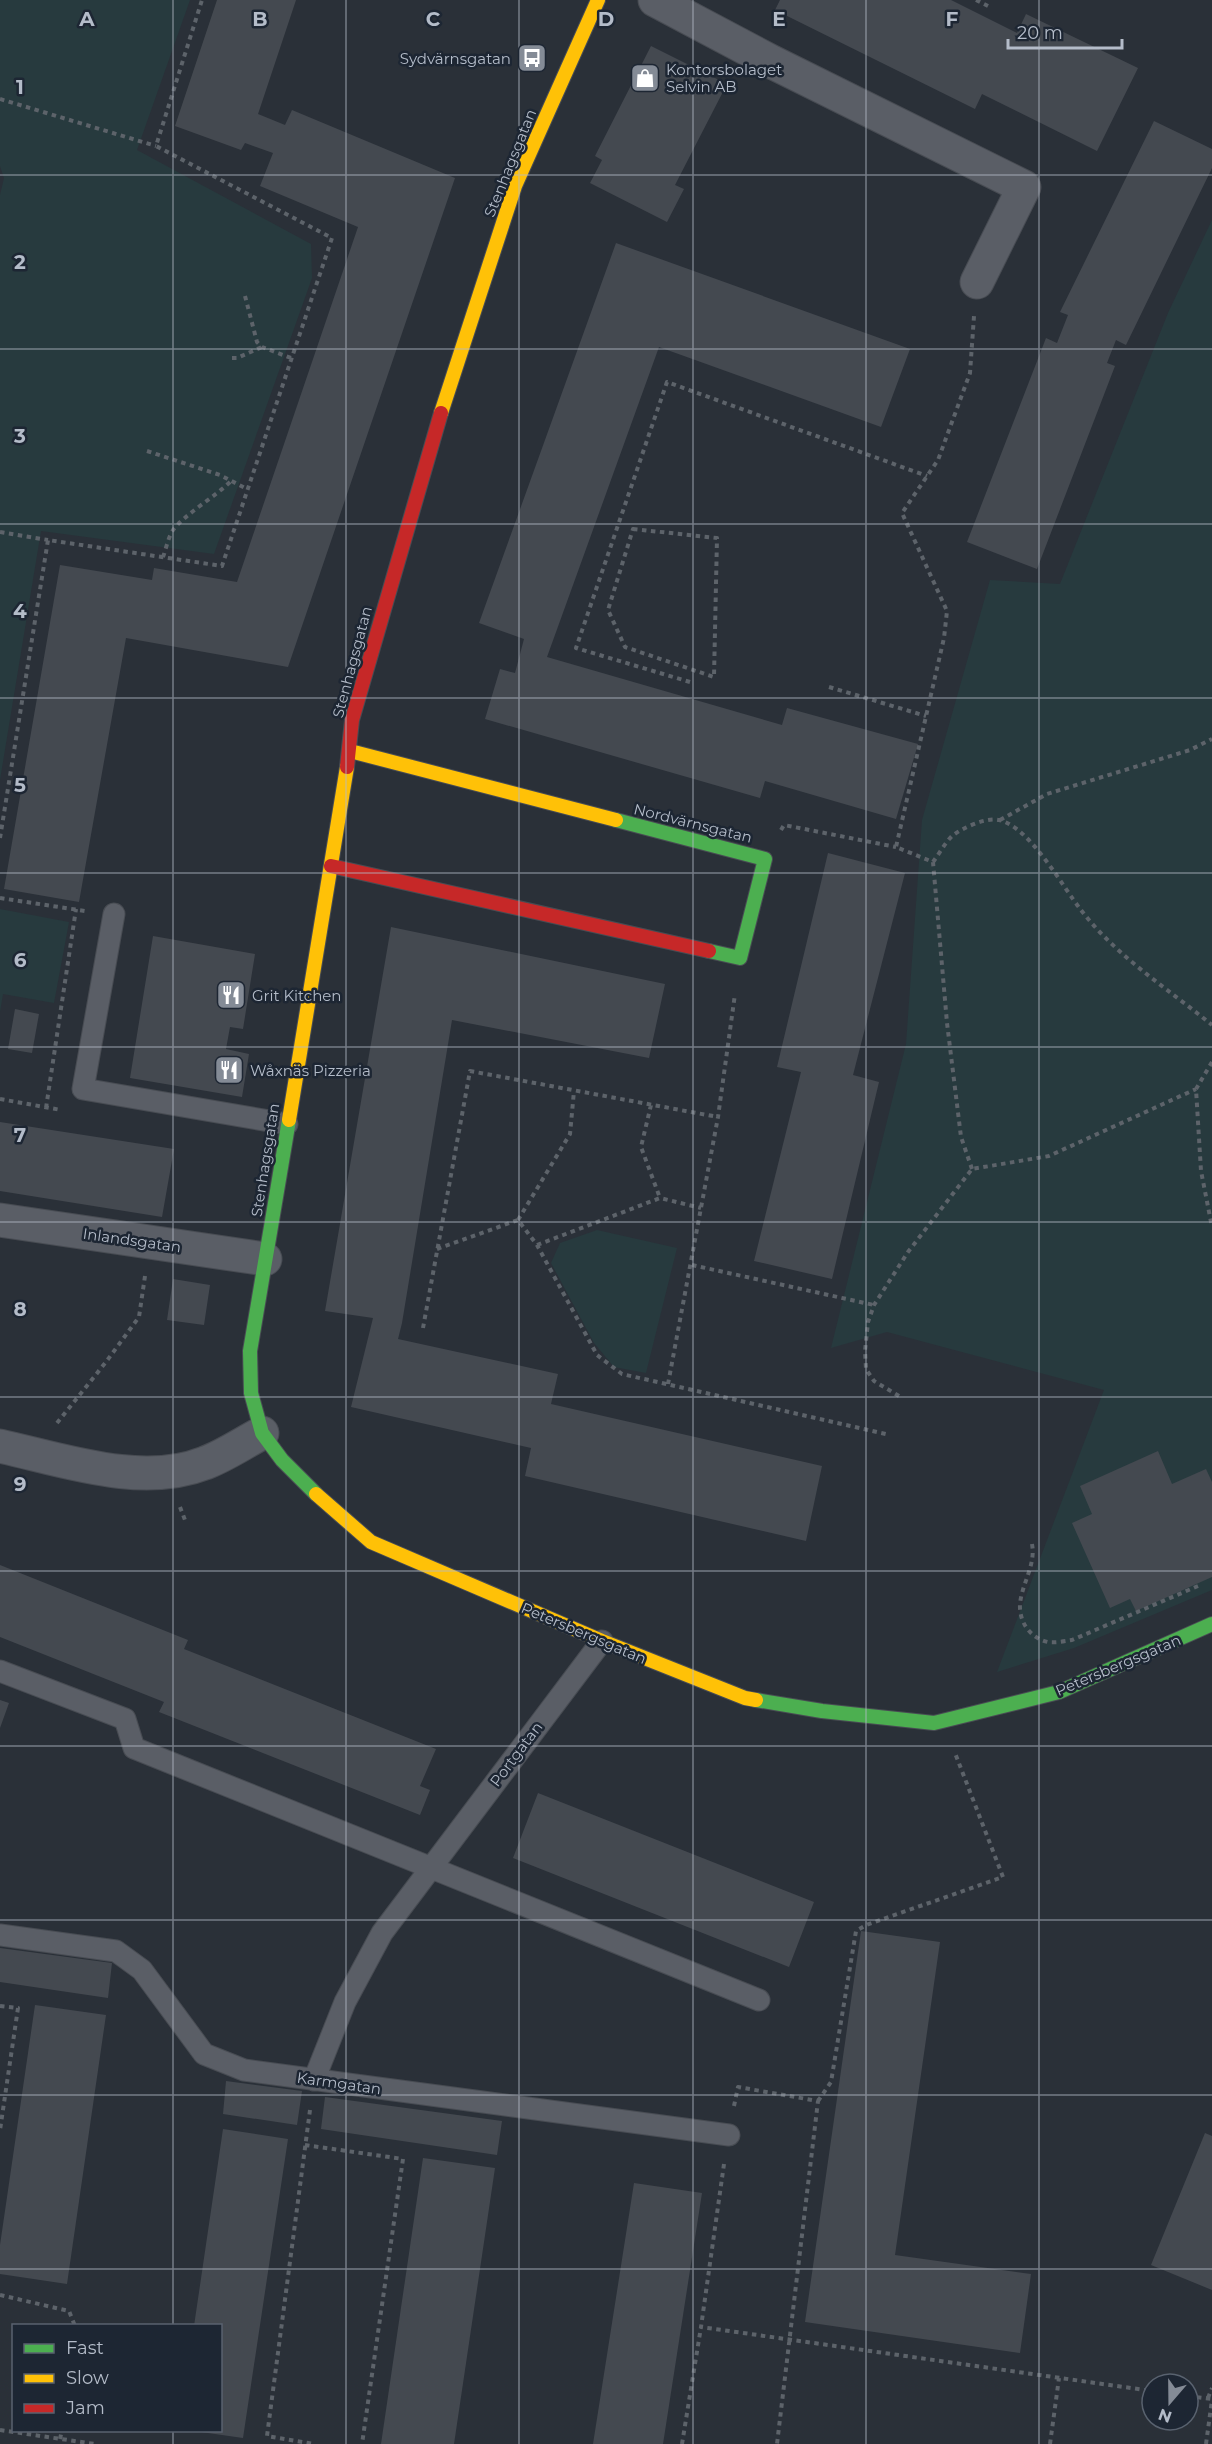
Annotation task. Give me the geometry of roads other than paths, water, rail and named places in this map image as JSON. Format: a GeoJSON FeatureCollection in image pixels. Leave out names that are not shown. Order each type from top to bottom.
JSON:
{"type":"FeatureCollection","features":[{"type":"Feature","properties":{"kind":"street","name":"Stenhagsgatan"},"geometry":{"type":"LineString","coordinates":[[262,1433],[251,1394],[250,1351],[350,751],[352,720],[426,460],[514,186],[598,0]]}},
{"type":"Feature","properties":{"kind":"street"},"geometry":{"type":"LineString","coordinates":[[655,0],[772,62],[1023,187],[977,282]]}},
{"type":"Feature","properties":{"kind":"street","name":"Nordvärnsgatan"},"geometry":{"type":"LineString","coordinates":[[330,866],[740,958],[765,859],[350,751]]}},
{"type":"Feature","properties":{"kind":"street","name":"Inlandsgatan"},"geometry":{"type":"LineString","coordinates":[[0,1220],[265,1259]]}},
{"type":"Feature","properties":{"kind":"street"},"geometry":{"type":"LineString","coordinates":[[0,1446],[134,1474],[165,1473],[205,1463],[262,1433]]}},
{"type":"Feature","properties":{"kind":"street","name":"Petersbergsgatan"},"geometry":{"type":"LineString","coordinates":[[262,1433],[282,1460],[370,1542],[602,1641],[745,1698],[822,1711],[934,1723],[1059,1692],[1212,1624]]}},
{"type":"Feature","properties":{"kind":"lane"},"geometry":{"type":"LineString","coordinates":[[114,914],[82,1089],[287,1124]]}},
{"type":"Feature","properties":{"kind":"lane","name":"Portgatan"},"geometry":{"type":"LineString","coordinates":[[314,2080],[345,2002],[382,1933],[602,1641]]}},
{"type":"Feature","properties":{"kind":"lane"},"geometry":{"type":"LineString","coordinates":[[0,1671],[125,1719],[134,1748],[759,2000]]}},
{"type":"Feature","properties":{"kind":"lane","name":"Karmgatan"},"geometry":{"type":"LineString","coordinates":[[0,1935],[116,1951],[142,1970],[204,2054],[244,2070],[729,2134]]}},
{"type":"Feature","properties":{"kind":"place","name":"Sydvärnsgatan"},"geometry":{"type":"Point","coordinates":[532,58]}},
{"type":"Feature","properties":{"kind":"place","name":"Kontorsbolaget Selvin AB"},"geometry":{"type":"Point","coordinates":[645,78]}},
{"type":"Feature","properties":{"kind":"place","name":"Grit Kitchen"},"geometry":{"type":"Point","coordinates":[231,995]}},
{"type":"Feature","properties":{"kind":"place","name":"Wåxnäs Pizzeria"},"geometry":{"type":"Point","coordinates":[229,1070]}}]}
